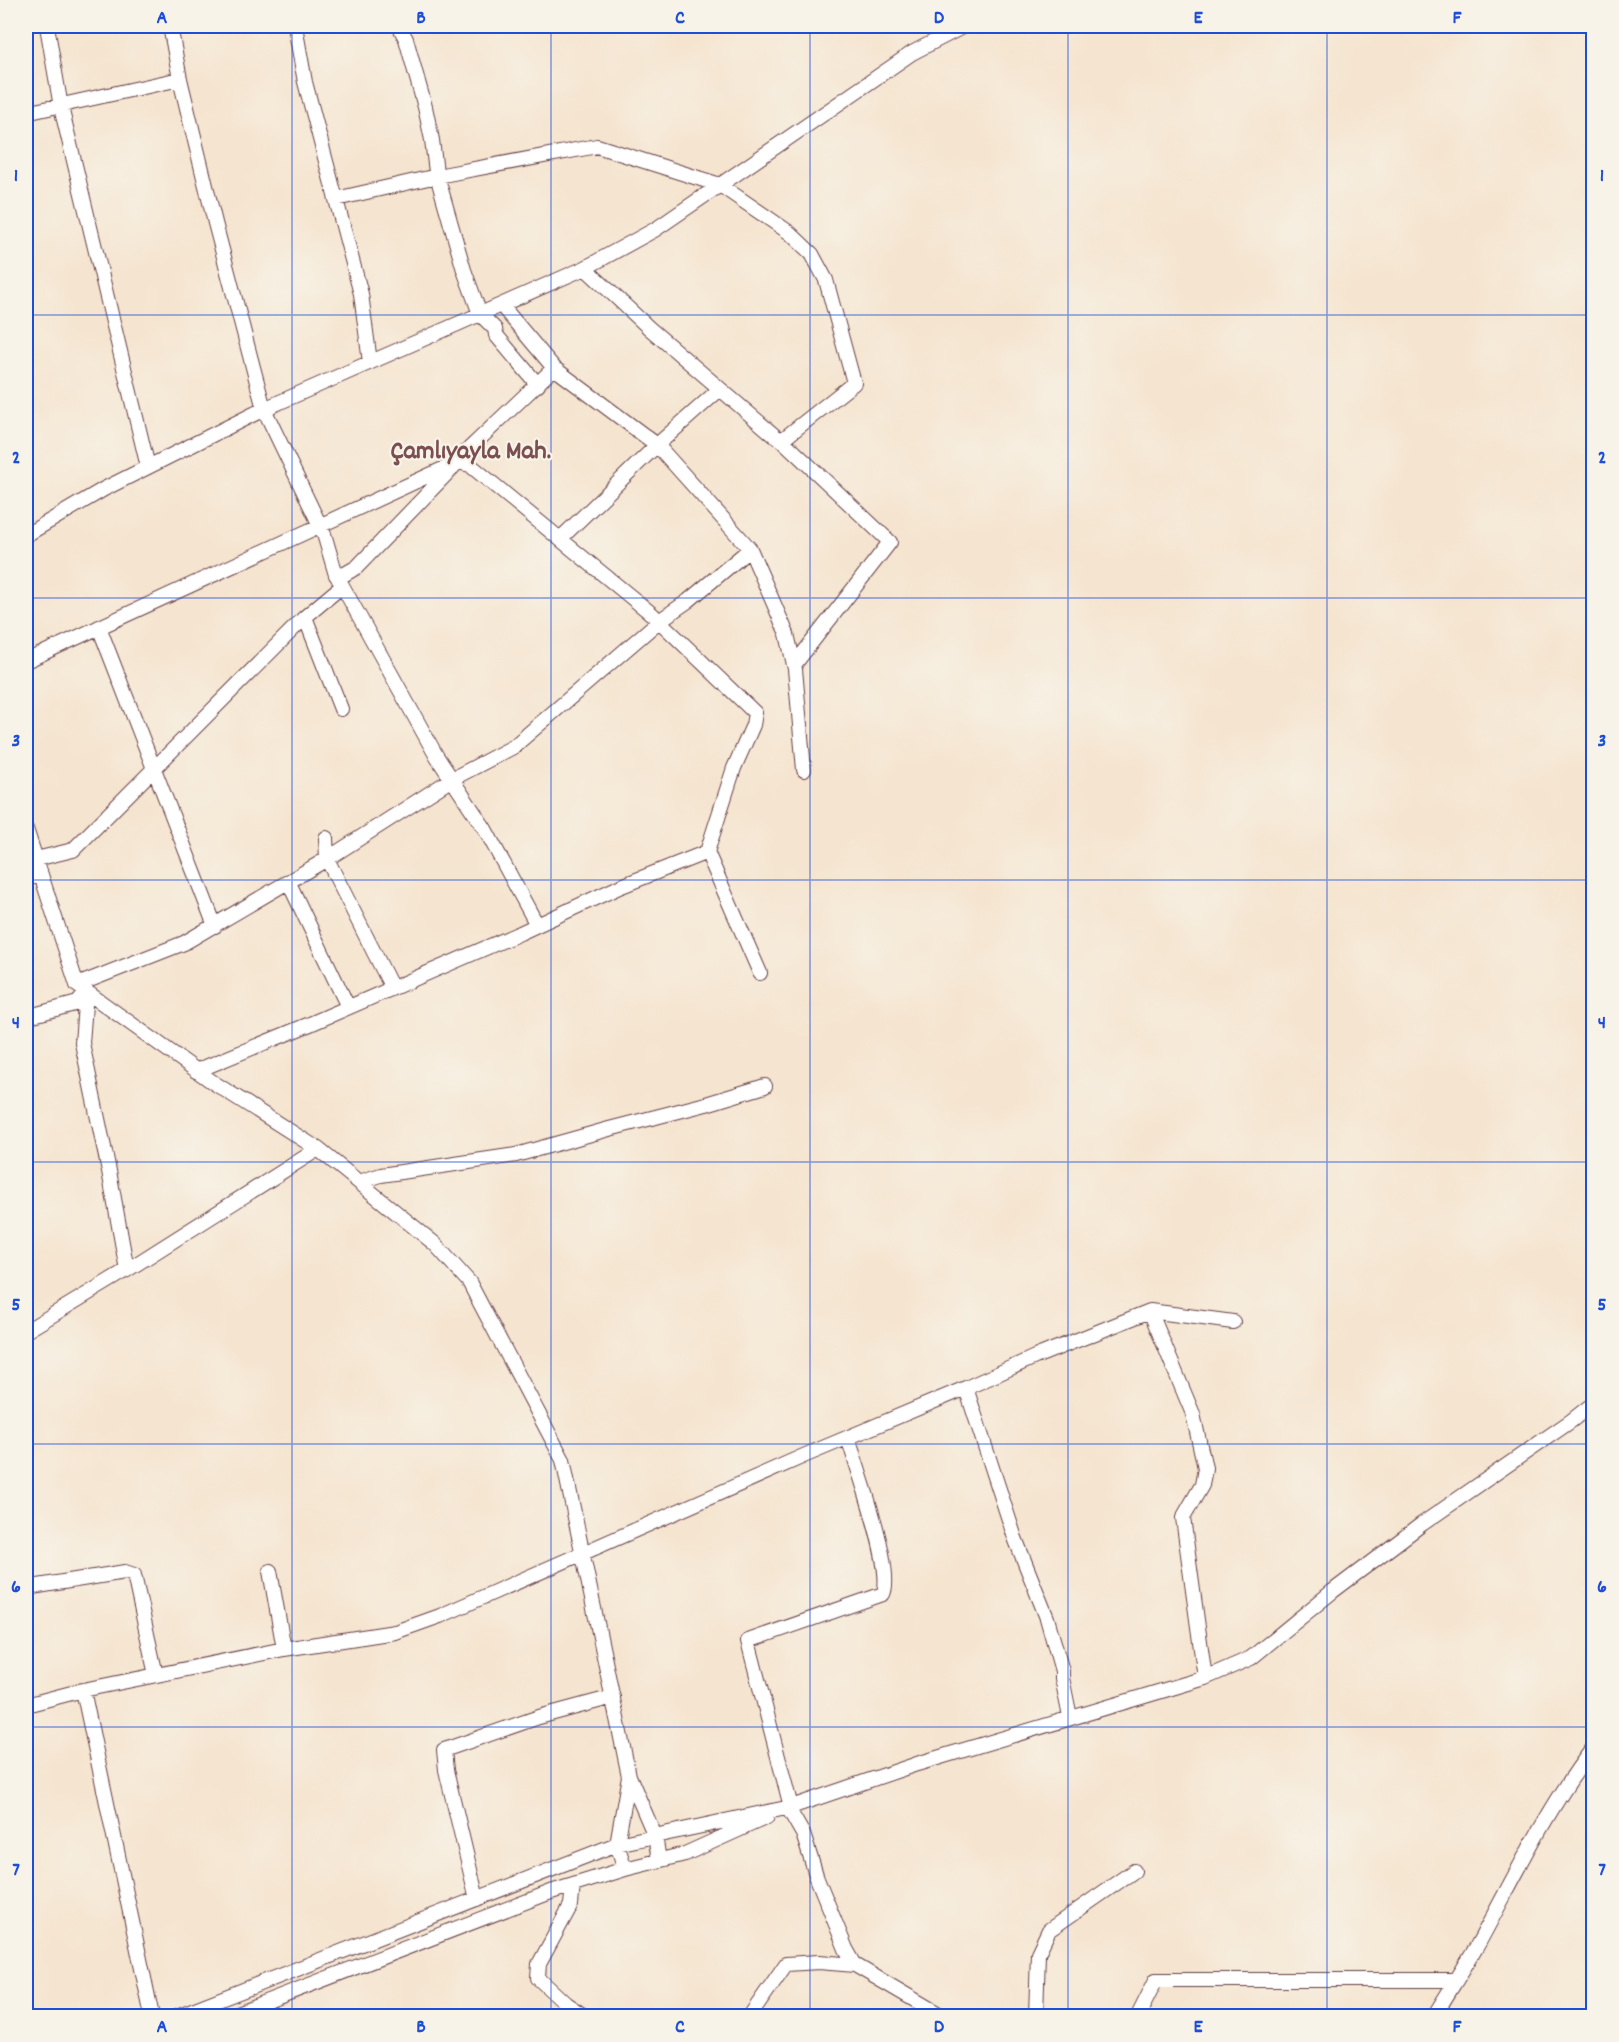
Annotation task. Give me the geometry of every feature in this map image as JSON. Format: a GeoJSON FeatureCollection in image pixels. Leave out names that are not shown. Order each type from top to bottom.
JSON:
{"type":"FeatureCollection","features":[{"type":"Feature","properties":{"kind":"street"},"geometry":{"type":"LineString","coordinates":[[47,26],[61,106],[148,467]]}},
{"type":"Feature","properties":{"kind":"street"},"geometry":{"type":"LineString","coordinates":[[170,26],[180,79],[264,409],[320,525],[339,581],[426,738],[485,829],[537,924]]}},
{"type":"Feature","properties":{"kind":"street"},"geometry":{"type":"LineString","coordinates":[[296,26],[305,82],[361,294],[370,362]]}},
{"type":"Feature","properties":{"kind":"street"},"geometry":{"type":"LineString","coordinates":[[399,26],[406,39],[425,107],[437,176],[464,270],[480,314],[495,329],[500,341],[538,385]]}},
{"type":"Feature","properties":{"kind":"street"},"geometry":{"type":"LineString","coordinates":[[26,535],[104,489],[264,409],[585,268],[656,229],[912,53],[964,26]]}},
{"type":"Feature","properties":{"kind":"street"},"geometry":{"type":"LineString","coordinates":[[26,113],[180,79]]}},
{"type":"Feature","properties":{"kind":"street"},"geometry":{"type":"LineString","coordinates":[[336,199],[437,176],[597,146],[720,185],[790,232],[812,254],[826,280],[854,380],[854,383],[782,440]]}},
{"type":"Feature","properties":{"kind":"street"},"geometry":{"type":"LineString","coordinates":[[585,268],[649,328],[782,440],[890,542],[794,665]]}},
{"type":"Feature","properties":{"kind":"street"},"geometry":{"type":"LineString","coordinates":[[501,305],[554,368],[657,445],[750,549],[787,634],[794,665],[804,770]]}},
{"type":"Feature","properties":{"kind":"street"},"geometry":{"type":"LineString","coordinates":[[36,859],[73,850],[345,574],[357,567],[470,448],[554,368]]}},
{"type":"Feature","properties":{"kind":"street"},"geometry":{"type":"LineString","coordinates":[[560,539],[657,445],[720,389]]}},
{"type":"Feature","properties":{"kind":"street"},"geometry":{"type":"LineString","coordinates":[[26,661],[458,462],[470,465],[658,621],[755,713],[753,724],[734,768],[707,852],[760,973]]}},
{"type":"Feature","properties":{"kind":"street"},"geometry":{"type":"LineString","coordinates":[[81,988],[184,943],[215,926],[327,860],[452,779],[513,747],[658,621],[688,601],[750,549]]}},
{"type":"Feature","properties":{"kind":"street"},"geometry":{"type":"LineString","coordinates":[[305,617],[341,709]]}},
{"type":"Feature","properties":{"kind":"street"},"geometry":{"type":"LineString","coordinates":[[99,627],[215,926]]}},
{"type":"Feature","properties":{"kind":"street"},"geometry":{"type":"LineString","coordinates":[[26,829],[81,988],[82,1043],[127,1270]]}},
{"type":"Feature","properties":{"kind":"street"},"geometry":{"type":"LineString","coordinates":[[326,838],[327,860],[392,988]]}},
{"type":"Feature","properties":{"kind":"street"},"geometry":{"type":"LineString","coordinates":[[196,1071],[392,988],[619,887],[707,852]]}},
{"type":"Feature","properties":{"kind":"street"},"geometry":{"type":"LineString","coordinates":[[26,879],[41,875]]}},
{"type":"Feature","properties":{"kind":"street"},"geometry":{"type":"LineString","coordinates":[[289,883],[348,1007]]}},
{"type":"Feature","properties":{"kind":"street"},"geometry":{"type":"LineString","coordinates":[[26,1017],[78,1003],[81,988]]}},
{"type":"Feature","properties":{"kind":"street"},"geometry":{"type":"LineString","coordinates":[[81,988],[196,1071],[318,1149],[435,1244],[469,1282],[563,1460],[629,1776],[655,1836],[659,1860]]}},
{"type":"Feature","properties":{"kind":"street"},"geometry":{"type":"LineString","coordinates":[[359,1182],[381,1175],[516,1155],[765,1086]]}},
{"type":"Feature","properties":{"kind":"street"},"geometry":{"type":"LineString","coordinates":[[26,1331],[318,1149]]}},
{"type":"Feature","properties":{"kind":"street"},"geometry":{"type":"LineString","coordinates":[[1150,1311],[1193,1414],[1205,1468],[1202,1485],[1183,1518],[1205,1678]]}},
{"type":"Feature","properties":{"kind":"street"},"geometry":{"type":"LineString","coordinates":[[26,1705],[83,1690],[284,1649],[395,1632],[440,1616],[582,1552],[1035,1357],[1150,1311],[1233,1322]]}},
{"type":"Feature","properties":{"kind":"street"},"geometry":{"type":"LineString","coordinates":[[966,1388],[1015,1538],[1047,1618],[1062,1671],[1070,1717]]}},
{"type":"Feature","properties":{"kind":"street"},"geometry":{"type":"LineString","coordinates":[[229,2016],[258,2011],[573,1885],[685,1854],[790,1808],[917,1764],[1205,1678],[1251,1658],[1333,1591],[1422,1524],[1571,1421],[1593,1403]]}},
{"type":"Feature","properties":{"kind":"street"},"geometry":{"type":"LineString","coordinates":[[848,1438],[878,1536],[886,1588],[883,1594],[748,1641],[790,1808],[803,1834],[817,1878],[846,1949],[855,1965]]}},
{"type":"Feature","properties":{"kind":"street"},"geometry":{"type":"LineString","coordinates":[[270,1570],[284,1649]]}},
{"type":"Feature","properties":{"kind":"street"},"geometry":{"type":"LineString","coordinates":[[26,1588],[125,1572],[135,1575],[156,1675]]}},
{"type":"Feature","properties":{"kind":"street"},"geometry":{"type":"LineString","coordinates":[[83,1690],[152,2016]]}},
{"type":"Feature","properties":{"kind":"street"},"geometry":{"type":"LineString","coordinates":[[477,1899],[446,1770],[444,1750],[539,1717],[613,1697]]}},
{"type":"Feature","properties":{"kind":"street"},"geometry":{"type":"LineString","coordinates":[[1434,2016],[1476,1947],[1539,1830],[1593,1747]]}},
{"type":"Feature","properties":{"kind":"street"},"geometry":{"type":"LineString","coordinates":[[625,1869],[617,1844],[629,1776]]}},
{"type":"Feature","properties":{"kind":"street"},"geometry":{"type":"LineString","coordinates":[[177,2016],[617,1844],[790,1808]]}},
{"type":"Feature","properties":{"kind":"street"},"geometry":{"type":"LineString","coordinates":[[1036,2016],[1038,1953],[1049,1930],[1134,1871]]}},
{"type":"Feature","properties":{"kind":"street"},"geometry":{"type":"LineString","coordinates":[[573,1885],[571,1905],[539,1964],[538,1978],[566,2004],[584,2016]]}},
{"type":"Feature","properties":{"kind":"street"},"geometry":{"type":"LineString","coordinates":[[750,2016],[786,1964],[819,1962],[855,1965],[942,2016]]}},
{"type":"Feature","properties":{"kind":"street"},"geometry":{"type":"LineString","coordinates":[[1138,2016],[1156,1980],[1456,1980]]}},
{"type":"Feature","properties":{"kind":"district","name":"Çamlıyayla Mah."},"geometry":{"type":"Point","coordinates":[471,449]}}]}
